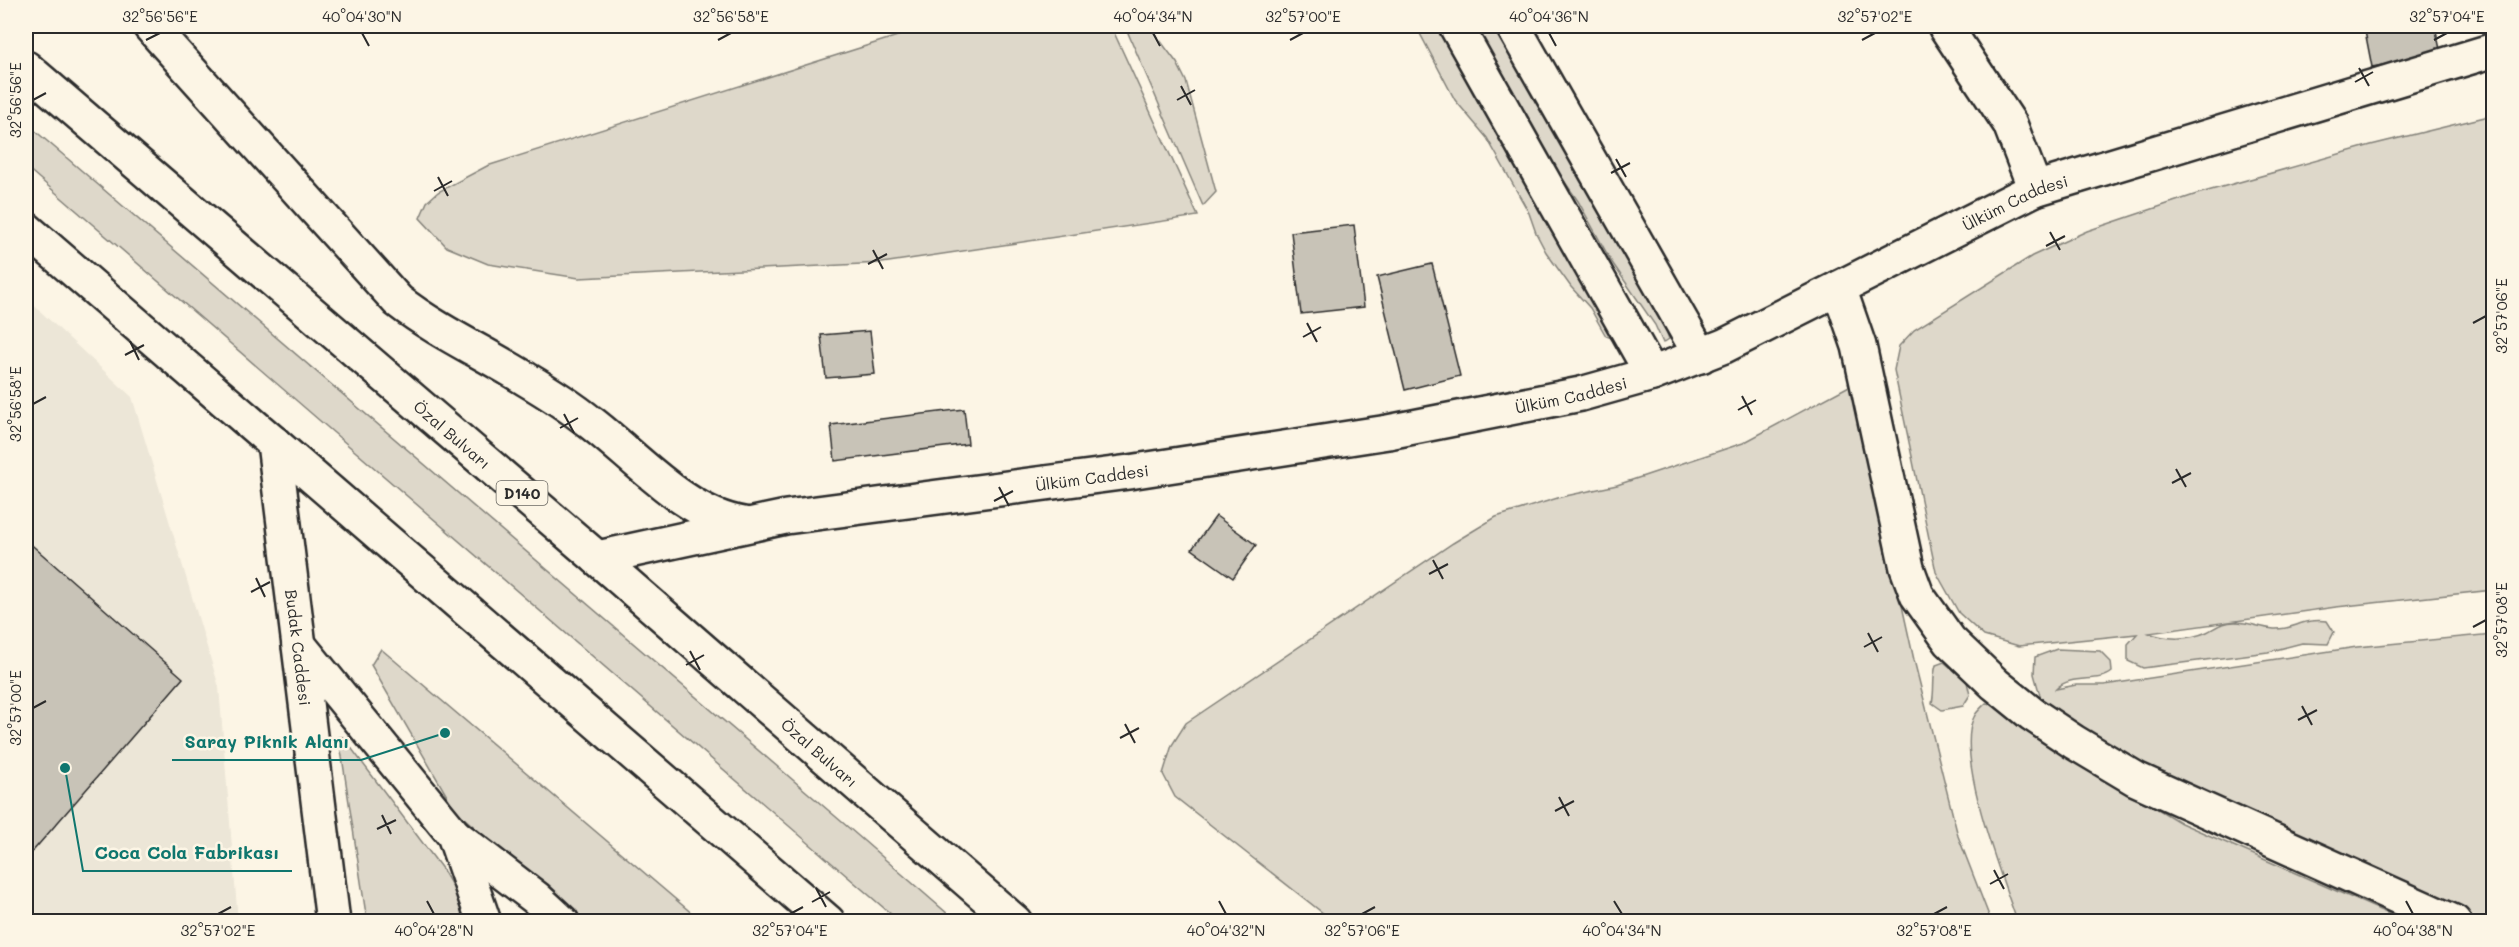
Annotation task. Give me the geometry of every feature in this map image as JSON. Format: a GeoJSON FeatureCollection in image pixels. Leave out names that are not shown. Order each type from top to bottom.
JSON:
{"type":"FeatureCollection","features":[{"type":"Feature","properties":{"kind":"main road"},"geometry":{"type":"LineString","coordinates":[[150,26],[398,301],[423,321],[525,378],[589,421],[675,491],[709,514],[726,522],[745,524]]}},
{"type":"Feature","properties":{"kind":"main road"},"geometry":{"type":"LineString","coordinates":[[1456,26],[1652,374]]}},
{"type":"Feature","properties":{"kind":"main road"},"geometry":{"type":"LineString","coordinates":[[1513,26],[1701,356]]}},
{"type":"Feature","properties":{"kind":"main road"},"geometry":{"type":"LineString","coordinates":[[1946,26],[2010,124],[2036,189]]}},
{"type":"Feature","properties":{"kind":"main road"},"geometry":{"type":"LineString","coordinates":[[2489,26],[2493,48]]}},
{"type":"Feature","properties":{"kind":"main road","name":"Ülküm Caddesi"},"geometry":{"type":"LineString","coordinates":[[597,558],[745,524],[786,517],[1117,474],[1388,432],[1581,394],[1652,374],[1701,356],[2036,189],[2493,48]]}},
{"type":"Feature","properties":{"kind":"main road","name":"Özal Bulvarı"},"geometry":{"type":"LineString","coordinates":[[26,68],[597,558],[1015,921]]}},
{"type":"Feature","properties":{"kind":"main road"},"geometry":{"type":"LineString","coordinates":[[26,230],[828,921]]}},
{"type":"Feature","properties":{"kind":"main road"},"geometry":{"type":"LineString","coordinates":[[1839,288],[1859,346],[1907,568],[1917,595],[1950,641],[1995,684],[2032,714],[2136,779],[2454,921]]}},
{"type":"Feature","properties":{"kind":"main road","name":"Budak Caddesi"},"geometry":{"type":"LineString","coordinates":[[274,442],[333,921]]}},
{"type":"Feature","properties":{"kind":"main road"},"geometry":{"type":"LineString","coordinates":[[299,645],[454,835],[562,921]]}},
{"type":"Feature","properties":{"kind":"main road"},"geometry":{"type":"LineString","coordinates":[[454,835],[484,921]]}},
{"type":"Feature","properties":{"kind":"shaded area"},"geometry":{"type":"Polygon","coordinates":[[[929,26],[1111,26],[1198,216],[882,263],[579,278],[488,264],[447,247],[420,218],[427,202],[438,192],[487,166],[929,26]]]}},
{"type":"Feature","properties":{"kind":"shaded area"},"geometry":{"type":"Polygon","coordinates":[[[1125,26],[1152,26],[1153,31],[1177,63],[1186,81],[1216,192],[1203,206],[1125,26]]]}},
{"type":"Feature","properties":{"kind":"shaded area"},"geometry":{"type":"Polygon","coordinates":[[[1416,26],[1441,26],[1620,341],[1606,336],[1590,308],[1571,287],[1546,252],[1529,213],[1487,138],[1455,100],[1416,26]]]}},
{"type":"Feature","properties":{"kind":"shaded area"},"geometry":{"type":"Polygon","coordinates":[[[1473,26],[1497,26],[1621,252],[1655,305],[1669,339],[1663,343],[1655,325],[1611,261],[1578,201],[1544,152],[1473,26]]]}},
{"type":"Feature","properties":{"kind":"shaded area"},"geometry":{"type":"Polygon","coordinates":[[[2493,115],[2493,590],[2336,607],[2149,633],[2163,637],[2185,638],[2200,635],[2230,622],[2281,629],[2304,622],[2318,621],[2327,621],[2334,632],[2328,644],[2302,643],[2268,652],[2143,668],[2128,661],[2128,644],[2137,634],[2019,646],[1984,636],[1959,613],[1936,572],[1894,370],[1899,346],[1914,330],[2032,256],[2087,231],[2197,194],[2371,145],[2493,115]]]}},
{"type":"Feature","properties":{"kind":"shaded area"},"geometry":{"type":"Polygon","coordinates":[[[26,123],[956,921],[899,921],[26,167],[26,123]]]}},
{"type":"Feature","properties":{"kind":"shaded area"},"geometry":{"type":"Polygon","coordinates":[[[26,298],[132,397],[219,687],[238,921],[26,921],[26,298]]]}},
{"type":"Feature","properties":{"kind":"shaded area"},"geometry":{"type":"Polygon","coordinates":[[[1853,384],[1914,660],[1958,836],[1991,921],[1333,921],[1175,797],[1163,774],[1172,745],[1186,723],[1453,543],[1496,517],[1561,497],[1617,485],[1743,443],[1853,384]]]}},
{"type":"Feature","properties":{"kind":"shaded area"},"geometry":{"type":"Polygon","coordinates":[[[2493,634],[2493,921],[2478,921],[2368,874],[2130,762],[2054,715],[2041,699],[2034,674],[2035,657],[2057,649],[2100,651],[2111,662],[2112,672],[2106,676],[2069,681],[2056,689],[2076,685],[2104,685],[2357,647],[2493,634]]]}},
{"type":"Feature","properties":{"kind":"shaded area"},"geometry":{"type":"Polygon","coordinates":[[[381,649],[701,921],[581,921],[568,910],[455,810],[371,665],[381,649]]]}},
{"type":"Feature","properties":{"kind":"shaded area"},"geometry":{"type":"Polygon","coordinates":[[[1944,662],[1967,682],[1970,695],[1963,706],[1942,710],[1932,703],[1936,665],[1944,662]]]}},
{"type":"Feature","properties":{"kind":"shaded area"},"geometry":{"type":"Polygon","coordinates":[[[1986,703],[2008,708],[2065,753],[2181,823],[2405,921],[2017,921],[1992,849],[1975,788],[1970,760],[1970,735],[1974,717],[1986,703]]]}},
{"type":"Feature","properties":{"kind":"shaded area"},"geometry":{"type":"Polygon","coordinates":[[[339,737],[343,737],[443,870],[461,901],[466,921],[367,921],[339,737]]]}},
{"type":"Feature","properties":{"kind":"building"},"geometry":{"type":"Polygon","coordinates":[[[2364,26],[2435,26],[2441,54],[2372,67],[2364,26]]]}},
{"type":"Feature","properties":{"kind":"building"},"geometry":{"type":"Polygon","coordinates":[[[1354,225],[1364,307],[1301,314],[1291,232],[1354,225]]]}},
{"type":"Feature","properties":{"kind":"building"},"geometry":{"type":"Polygon","coordinates":[[[1432,264],[1460,376],[1405,390],[1377,277],[1432,264]]]}},
{"type":"Feature","properties":{"kind":"building"},"geometry":{"type":"Polygon","coordinates":[[[870,331],[875,374],[826,378],[821,335],[870,331]]]}},
{"type":"Feature","properties":{"kind":"building"},"geometry":{"type":"Polygon","coordinates":[[[964,409],[968,444],[835,461],[831,425],[964,409]]]}},
{"type":"Feature","properties":{"kind":"building"},"geometry":{"type":"Polygon","coordinates":[[[1216,516],[1256,545],[1233,578],[1192,549],[1216,516]]]}},
{"type":"Feature","properties":{"kind":"building"},"geometry":{"type":"Polygon","coordinates":[[[26,540],[183,678],[26,859],[26,540]]]}},
{"type":"Feature","properties":{"kind":"place","name":"Saray Piknik Alanı"},"geometry":{"type":"Point","coordinates":[445,733]}},
{"type":"Feature","properties":{"kind":"place","name":"Coca Cola Fabrikası"},"geometry":{"type":"Point","coordinates":[65,768]}}]}
